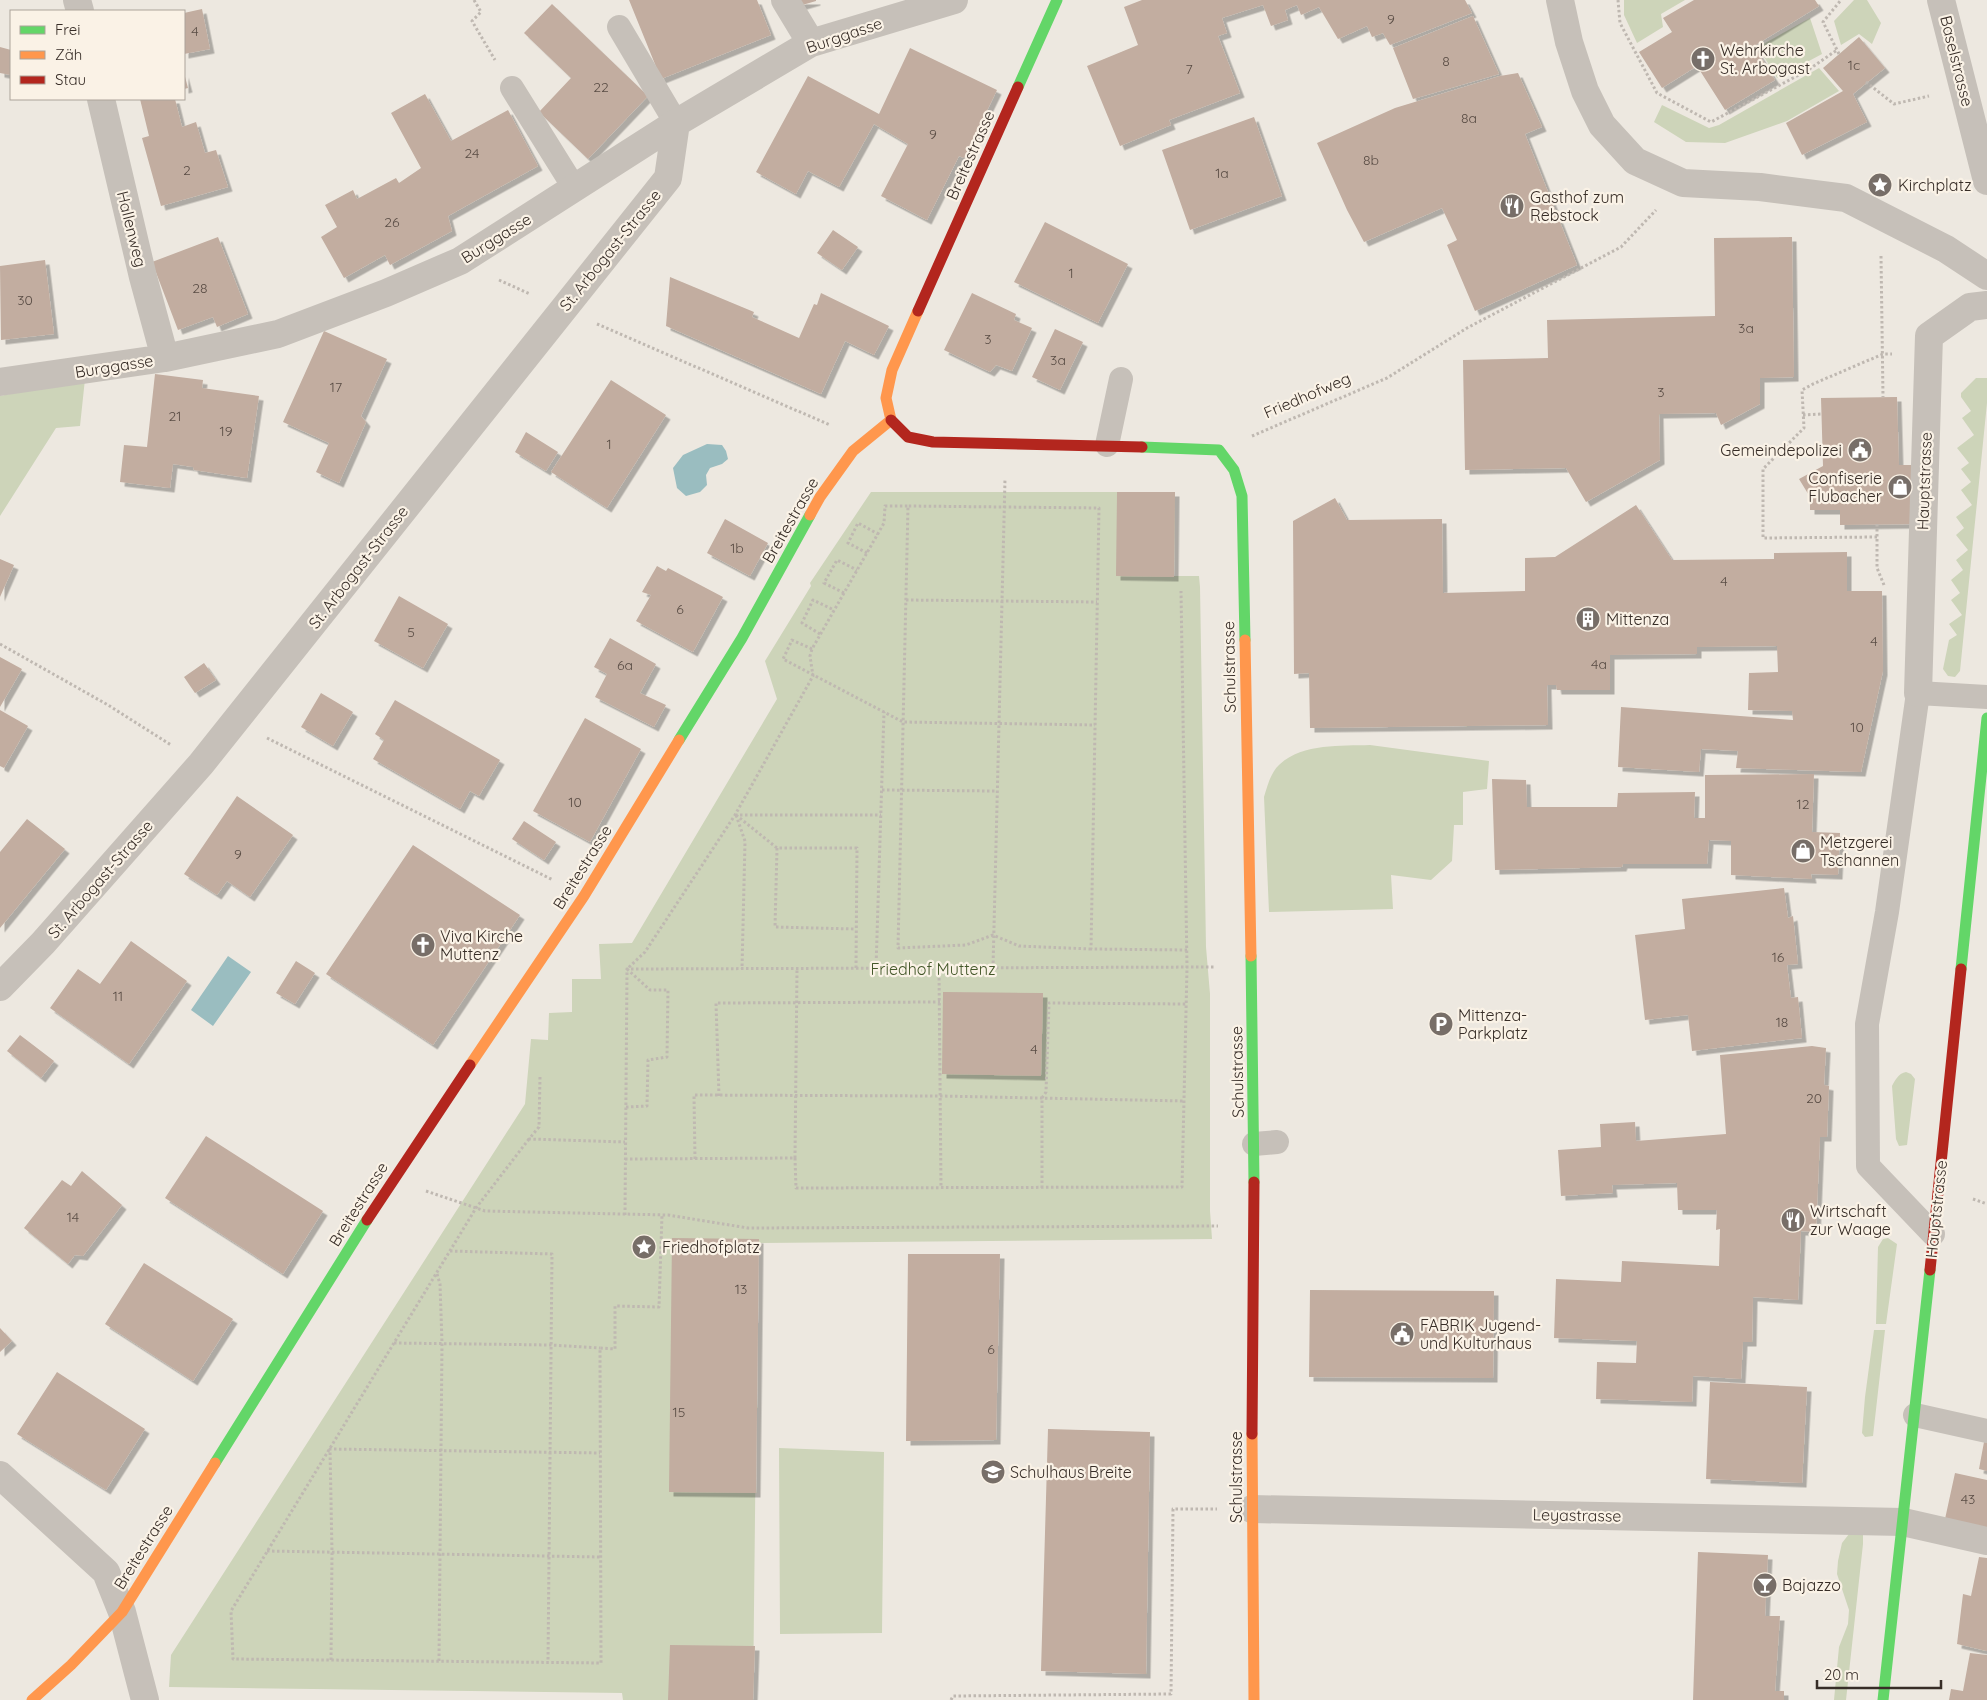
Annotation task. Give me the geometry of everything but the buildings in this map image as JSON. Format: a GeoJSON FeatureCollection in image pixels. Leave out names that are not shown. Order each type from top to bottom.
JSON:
{"type":"FeatureCollection","features":[{"type":"Feature","properties":{"kind":"street"},"geometry":{"type":"LineString","coordinates":[[785,0],[811,43]]}},
{"type":"Feature","properties":{"kind":"street","name":"Burggasse"},"geometry":{"type":"LineString","coordinates":[[0,382],[165,358],[278,334],[386,293],[460,261],[676,123],[811,43],[954,0]]}},
{"type":"Feature","properties":{"kind":"street","name":"Breitestrasse"},"geometry":{"type":"LineString","coordinates":[[32,1700],[71,1665],[122,1612],[392,1180],[584,896],[742,638],[820,496],[853,451],[891,420],[886,398],[892,370],[1057,0]]}},
{"type":"Feature","properties":{"kind":"street"},"geometry":{"type":"LineString","coordinates":[[1560,0],[1569,42],[1585,91],[1602,125],[1636,161],[1683,183],[1760,187],[1846,198],[1946,249],[1987,276]]}},
{"type":"Feature","properties":{"kind":"street","name":"Baselstrasse"},"geometry":{"type":"LineString","coordinates":[[1941,0],[1987,181]]}},
{"type":"Feature","properties":{"kind":"street","name":"Hallenweg"},"geometry":{"type":"LineString","coordinates":[[101,100],[165,358]]}},
{"type":"Feature","properties":{"kind":"street","name":"St. Arbogast-Strasse"},"geometry":{"type":"LineString","coordinates":[[0,988],[43,943],[236,722],[562,309],[668,178],[676,123]]}},
{"type":"Feature","properties":{"kind":"street","name":"Hauptstrasse"},"geometry":{"type":"LineString","coordinates":[[1918,693],[1929,336],[1970,307],[1987,305]]}},
{"type":"Feature","properties":{"kind":"street"},"geometry":{"type":"LineString","coordinates":[[891,420],[908,437],[933,442],[1107,445],[1219,450]]}},
{"type":"Feature","properties":{"kind":"street","name":"Schulstrasse"},"geometry":{"type":"LineString","coordinates":[[1219,450],[1234,470],[1242,496],[1251,968],[1265,1143],[1254,1225],[1252,1509],[1254,1700]]}},
{"type":"Feature","properties":{"kind":"street","name":"Hauptstrasse"},"geometry":{"type":"LineString","coordinates":[[1884,1700],[1933,1234],[1982,814],[1987,718]]}},
{"type":"Feature","properties":{"kind":"street"},"geometry":{"type":"LineString","coordinates":[[0,1474],[106,1572],[122,1612],[145,1700]]}},
{"type":"Feature","properties":{"kind":"street","name":"Leyastrasse"},"geometry":{"type":"LineString","coordinates":[[1252,1509],[1903,1522],[1987,1541]]}},
{"type":"Feature","properties":{"kind":"lane"},"geometry":{"type":"LineString","coordinates":[[619,26],[676,123]]}},
{"type":"Feature","properties":{"kind":"lane"},"geometry":{"type":"LineString","coordinates":[[512,88],[575,189]]}},
{"type":"Feature","properties":{"kind":"lane"},"geometry":{"type":"LineString","coordinates":[[1107,445],[1121,378]]}},
{"type":"Feature","properties":{"kind":"lane"},"geometry":{"type":"LineString","coordinates":[[1933,1234],[1868,1166],[1867,1024],[1887,912],[1918,693],[1987,697]]}},
{"type":"Feature","properties":{"kind":"lane"},"geometry":{"type":"LineString","coordinates":[[1915,1414],[1987,1431]]}},
{"type":"Feature","properties":{"kind":"path"},"geometry":{"type":"LineString","coordinates":[[474,0],[481,12],[472,21],[512,88]]}},
{"type":"Feature","properties":{"kind":"path"},"geometry":{"type":"LineString","coordinates":[[1618,0],[1620,23],[1657,93],[1711,122],[1808,70],[1837,50]]}},
{"type":"Feature","properties":{"kind":"path"},"geometry":{"type":"LineString","coordinates":[[1839,54],[1823,22],[1841,0]]}},
{"type":"Feature","properties":{"kind":"path"},"geometry":{"type":"LineString","coordinates":[[1866,82],[1894,104],[1964,89]]}},
{"type":"Feature","properties":{"kind":"path","name":"Friedhofweg"},"geometry":{"type":"LineString","coordinates":[[1219,450],[1387,378],[1467,328],[1621,247],[1683,183]]}},
{"type":"Feature","properties":{"kind":"path"},"geometry":{"type":"LineString","coordinates":[[1880,216],[1883,397]]}},
{"type":"Feature","properties":{"kind":"path"},"geometry":{"type":"LineString","coordinates":[[460,261],[562,309],[834,426],[853,451]]}},
{"type":"Feature","properties":{"kind":"path"},"geometry":{"type":"LineString","coordinates":[[1877,537],[1763,538],[1764,470],[1804,428],[1802,390],[1883,354],[1928,353]]}},
{"type":"Feature","properties":{"kind":"path"},"geometry":{"type":"LineString","coordinates":[[1803,415],[1821,414]]}},
{"type":"Feature","properties":{"kind":"path"},"geometry":{"type":"LineString","coordinates":[[993,968],[1006,443]]}},
{"type":"Feature","properties":{"kind":"path"},"geometry":{"type":"LineString","coordinates":[[625,1215],[627,969],[645,952],[735,815],[813,676],[810,656],[812,649],[884,523],[885,506],[1099,508],[1091,949]]}},
{"type":"Feature","properties":{"kind":"path"},"geometry":{"type":"LineString","coordinates":[[908,506],[898,948],[966,945],[993,935],[1020,946],[1187,950]]}},
{"type":"Feature","properties":{"kind":"path"},"geometry":{"type":"LineString","coordinates":[[867,553],[848,543],[858,523],[878,534]]}},
{"type":"Feature","properties":{"kind":"path"},"geometry":{"type":"LineString","coordinates":[[844,593],[824,583],[837,560],[857,570]]}},
{"type":"Feature","properties":{"kind":"path"},"geometry":{"type":"LineString","coordinates":[[797,968],[796,1188],[1182,1187],[1188,968],[1181,591]]}},
{"type":"Feature","properties":{"kind":"path"},"geometry":{"type":"LineString","coordinates":[[820,634],[802,624],[813,600],[834,610]]}},
{"type":"Feature","properties":{"kind":"path"},"geometry":{"type":"LineString","coordinates":[[906,600],[1097,602]]}},
{"type":"Feature","properties":{"kind":"path"},"geometry":{"type":"LineString","coordinates":[[812,649],[792,640],[782,659],[903,722],[1095,725]]}},
{"type":"Feature","properties":{"kind":"path"},"geometry":{"type":"LineString","coordinates":[[0,644],[108,705],[201,764]]}},
{"type":"Feature","properties":{"kind":"path"},"geometry":{"type":"LineString","coordinates":[[876,968],[884,712]]}},
{"type":"Feature","properties":{"kind":"path"},"geometry":{"type":"LineString","coordinates":[[236,722],[584,896]]}},
{"type":"Feature","properties":{"kind":"path"},"geometry":{"type":"LineString","coordinates":[[882,790],[996,791]]}},
{"type":"Feature","properties":{"kind":"path"},"geometry":{"type":"LineString","coordinates":[[735,815],[881,815]]}},
{"type":"Feature","properties":{"kind":"path"},"geometry":{"type":"LineString","coordinates":[[735,815],[777,848],[857,848],[856,968]]}},
{"type":"Feature","properties":{"kind":"path"},"geometry":{"type":"LineString","coordinates":[[735,815],[745,841],[742,969]]}},
{"type":"Feature","properties":{"kind":"path"},"geometry":{"type":"LineString","coordinates":[[777,848],[775,927],[856,929]]}},
{"type":"Feature","properties":{"kind":"path"},"geometry":{"type":"LineString","coordinates":[[939,968],[941,1188]]}},
{"type":"Feature","properties":{"kind":"path"},"geometry":{"type":"LineString","coordinates":[[627,969],[1251,968]]}},
{"type":"Feature","properties":{"kind":"path"},"geometry":{"type":"LineString","coordinates":[[626,1107],[647,1106],[648,1060],[667,1057],[668,990],[650,990],[627,969]]}},
{"type":"Feature","properties":{"kind":"path"},"geometry":{"type":"LineString","coordinates":[[718,1096],[716,1003],[797,1001],[940,1002]]}},
{"type":"Feature","properties":{"kind":"path"},"geometry":{"type":"LineString","coordinates":[[1042,1188],[1042,1098],[1046,1092],[1049,1003],[1186,1004]]}},
{"type":"Feature","properties":{"kind":"path"},"geometry":{"type":"LineString","coordinates":[[540,1077],[539,1127],[476,1208],[231,1611],[233,1659],[601,1663],[600,1348]]}},
{"type":"Feature","properties":{"kind":"path"},"geometry":{"type":"LineString","coordinates":[[695,1159],[694,1095],[940,1096],[1184,1101]]}},
{"type":"Feature","properties":{"kind":"path"},"geometry":{"type":"LineString","coordinates":[[529,1139],[625,1142]]}},
{"type":"Feature","properties":{"kind":"path"},"geometry":{"type":"LineString","coordinates":[[625,1159],[795,1158]]}},
{"type":"Feature","properties":{"kind":"path"},"geometry":{"type":"LineString","coordinates":[[392,1180],[485,1211],[662,1215],[748,1228],[1254,1225]]}},
{"type":"Feature","properties":{"kind":"path"},"geometry":{"type":"LineString","coordinates":[[394,1343],[551,1345],[615,1349],[615,1306],[660,1307],[662,1215]]}},
{"type":"Feature","properties":{"kind":"path"},"geometry":{"type":"LineString","coordinates":[[450,1251],[552,1254],[548,1662]]}},
{"type":"Feature","properties":{"kind":"path"},"geometry":{"type":"LineString","coordinates":[[437,1273],[440,1284],[442,1344],[439,1661]]}},
{"type":"Feature","properties":{"kind":"path"},"geometry":{"type":"LineString","coordinates":[[330,1449],[600,1453]]}},
{"type":"Feature","properties":{"kind":"path"},"geometry":{"type":"LineString","coordinates":[[330,1449],[332,1552],[331,1660]]}},
{"type":"Feature","properties":{"kind":"path"},"geometry":{"type":"LineString","coordinates":[[950,1700],[953,1696],[1171,1694],[1173,1509],[1252,1509]]}},
{"type":"Feature","properties":{"kind":"path"},"geometry":{"type":"LineString","coordinates":[[267,1551],[600,1557]]}},
{"type":"Feature","properties":{"kind":"green space"},"geometry":{"type":"Polygon","coordinates":[[[1624,0],[1685,0],[1661,14],[1663,27],[1637,43],[1624,15],[1624,0]]]}},
{"type":"Feature","properties":{"kind":"green space"},"geometry":{"type":"Polygon","coordinates":[[[1854,0],[1867,0],[1881,23],[1872,44],[1859,34],[1841,45],[1834,21],[1854,0]]]}},
{"type":"Feature","properties":{"kind":"green space"},"geometry":{"type":"Polygon","coordinates":[[[1810,18],[1822,54],[1777,78],[1758,47],[1810,18]]]}},
{"type":"Feature","properties":{"kind":"green space"},"geometry":{"type":"Polygon","coordinates":[[[1819,68],[1839,91],[1787,121],[1725,143],[1686,142],[1654,122],[1662,105],[1709,128],[1719,125],[1819,68]]]}},
{"type":"Feature","properties":{"kind":"green space"},"geometry":{"type":"Polygon","coordinates":[[[1976,378],[1987,378],[1987,403],[1960,671],[1955,677],[1948,676],[1943,669],[1949,640],[1957,635],[1949,624],[1962,615],[1951,600],[1960,593],[1951,580],[1963,570],[1956,560],[1968,550],[1956,535],[1964,528],[1956,517],[1972,505],[1961,490],[1971,482],[1961,469],[1969,463],[1957,448],[1974,435],[1962,418],[1971,411],[1961,397],[1961,393],[1976,378]]]}},
{"type":"Feature","properties":{"kind":"green space"},"geometry":{"type":"Polygon","coordinates":[[[85,379],[80,426],[56,428],[0,516],[0,396],[85,379]]]}},
{"type":"Feature","properties":{"kind":"green space","name":"Friedhof Muttenz"},"geometry":{"type":"Polygon","coordinates":[[[871,492],[1175,492],[1174,576],[1199,576],[1200,587],[1206,947],[1210,994],[1210,1211],[1212,1239],[758,1243],[753,1700],[623,1700],[622,1693],[169,1687],[171,1655],[525,1104],[531,1039],[548,1040],[549,1013],[572,1012],[572,979],[601,979],[599,944],[632,943],[777,699],[765,661],[811,586],[810,583],[871,492]]]}},
{"type":"Feature","properties":{"kind":"green space"},"geometry":{"type":"Polygon","coordinates":[[[1370,745],[1489,761],[1487,789],[1463,792],[1463,825],[1454,825],[1452,861],[1431,880],[1391,875],[1393,909],[1269,912],[1264,797],[1274,772],[1288,758],[1310,749],[1370,745]]]}},
{"type":"Feature","properties":{"kind":"green space"},"geometry":{"type":"Polygon","coordinates":[[[1906,1072],[1915,1079],[1907,1145],[1899,1146],[1896,1139],[1892,1086],[1899,1075],[1906,1072]]]}},
{"type":"Feature","properties":{"kind":"green space"},"geometry":{"type":"Polygon","coordinates":[[[1888,1238],[1897,1244],[1886,1324],[1876,1324],[1878,1247],[1883,1239],[1888,1238]]]}},
{"type":"Feature","properties":{"kind":"green space"},"geometry":{"type":"Polygon","coordinates":[[[1874,1330],[1885,1330],[1873,1436],[1865,1437],[1862,1433],[1865,1397],[1874,1330]]]}},
{"type":"Feature","properties":{"kind":"green space"},"geometry":{"type":"Polygon","coordinates":[[[779,1448],[884,1452],[882,1633],[780,1634],[779,1448]]]}},
{"type":"Feature","properties":{"kind":"green space"},"geometry":{"type":"Polygon","coordinates":[[[1857,1531],[1863,1535],[1863,1544],[1846,1700],[1834,1700],[1839,1647],[1848,1624],[1849,1610],[1837,1574],[1838,1561],[1842,1543],[1849,1534],[1857,1531]]]}},
{"type":"Feature","properties":{"kind":"water"},"geometry":{"type":"Polygon","coordinates":[[[707,444],[722,445],[728,459],[722,464],[710,468],[706,475],[707,485],[700,492],[686,496],[677,488],[673,468],[683,455],[707,444]]]}},
{"type":"Feature","properties":{"kind":"water"},"geometry":{"type":"Polygon","coordinates":[[[228,956],[251,972],[213,1026],[191,1010],[228,956]]]}},
{"type":"Feature","properties":{"kind":"traffic: fast"},"geometry":{"type":"LineString","coordinates":[[1018,87],[1057,0]]}},
{"type":"Feature","properties":{"kind":"traffic: fast"},"geometry":{"type":"LineString","coordinates":[[1142,447],[1219,450],[1234,470],[1242,496],[1245,640]]}},
{"type":"Feature","properties":{"kind":"traffic: fast"},"geometry":{"type":"LineString","coordinates":[[679,740],[742,638],[810,515]]}},
{"type":"Feature","properties":{"kind":"traffic: fast"},"geometry":{"type":"LineString","coordinates":[[1961,969],[1987,718]]}},
{"type":"Feature","properties":{"kind":"traffic: fast"},"geometry":{"type":"LineString","coordinates":[[1251,956],[1254,1182]]}},
{"type":"Feature","properties":{"kind":"traffic: fast"},"geometry":{"type":"LineString","coordinates":[[215,1463],[367,1220]]}},
{"type":"Feature","properties":{"kind":"traffic: fast"},"geometry":{"type":"LineString","coordinates":[[1883,1700],[1930,1270]]}},
{"type":"Feature","properties":{"kind":"traffic: slow"},"geometry":{"type":"LineString","coordinates":[[810,515],[820,497],[853,451],[891,420],[886,398],[892,370],[918,311]]}},
{"type":"Feature","properties":{"kind":"traffic: slow"},"geometry":{"type":"LineString","coordinates":[[1245,640],[1251,956]]}},
{"type":"Feature","properties":{"kind":"traffic: slow"},"geometry":{"type":"LineString","coordinates":[[470,1065],[584,896],[679,740]]}},
{"type":"Feature","properties":{"kind":"traffic: slow"},"geometry":{"type":"LineString","coordinates":[[1252,1434],[1254,1700]]}},
{"type":"Feature","properties":{"kind":"traffic: slow"},"geometry":{"type":"LineString","coordinates":[[32,1700],[71,1665],[122,1612],[215,1463]]}},
{"type":"Feature","properties":{"kind":"traffic: jam"},"geometry":{"type":"LineString","coordinates":[[918,311],[1018,87]]}},
{"type":"Feature","properties":{"kind":"traffic: jam"},"geometry":{"type":"LineString","coordinates":[[891,420],[908,437],[933,442],[1142,447]]}},
{"type":"Feature","properties":{"kind":"traffic: jam"},"geometry":{"type":"LineString","coordinates":[[1930,1270],[1961,969]]}},
{"type":"Feature","properties":{"kind":"traffic: jam"},"geometry":{"type":"LineString","coordinates":[[367,1220],[470,1065]]}},
{"type":"Feature","properties":{"kind":"traffic: jam"},"geometry":{"type":"LineString","coordinates":[[1252,1434],[1254,1182]]}},
{"type":"Feature","properties":{"kind":"place","name":"Wehrkirche St. Arbogast"},"geometry":{"type":"Point","coordinates":[1703,59]}},
{"type":"Feature","properties":{"kind":"place","name":"Kirchplatz"},"geometry":{"type":"Point","coordinates":[1880,185]}},
{"type":"Feature","properties":{"kind":"place","name":"Gasthof zum Rebstock"},"geometry":{"type":"Point","coordinates":[1512,206]}},
{"type":"Feature","properties":{"kind":"place","name":"Gemeindepolizei"},"geometry":{"type":"Point","coordinates":[1860,450]}},
{"type":"Feature","properties":{"kind":"place","name":"Confiserie Flubacher"},"geometry":{"type":"Point","coordinates":[1900,487]}},
{"type":"Feature","properties":{"kind":"place","name":"Mittenza"},"geometry":{"type":"Point","coordinates":[1588,619]}},
{"type":"Feature","properties":{"kind":"place","name":"Metzgerei Tschannen"},"geometry":{"type":"Point","coordinates":[1803,851]}},
{"type":"Feature","properties":{"kind":"place","name":"Viva Kirche Muttenz"},"geometry":{"type":"Point","coordinates":[423,945]}},
{"type":"Feature","properties":{"kind":"place","name":"Mittenza- Parkplatz"},"geometry":{"type":"Point","coordinates":[1441,1024]}},
{"type":"Feature","properties":{"kind":"place","name":"Wirtschaft zur Waage"},"geometry":{"type":"Point","coordinates":[1793,1220]}},
{"type":"Feature","properties":{"kind":"place","name":"Friedhofplatz"},"geometry":{"type":"Point","coordinates":[644,1247]}},
{"type":"Feature","properties":{"kind":"place","name":"FABRIK Jugend- und Kulturhaus"},"geometry":{"type":"Point","coordinates":[1402,1334]}},
{"type":"Feature","properties":{"kind":"place","name":"Schulhaus Breite"},"geometry":{"type":"Point","coordinates":[993,1472]}},
{"type":"Feature","properties":{"kind":"place","name":"Bajazzo"},"geometry":{"type":"Point","coordinates":[1765,1585]}}]}
